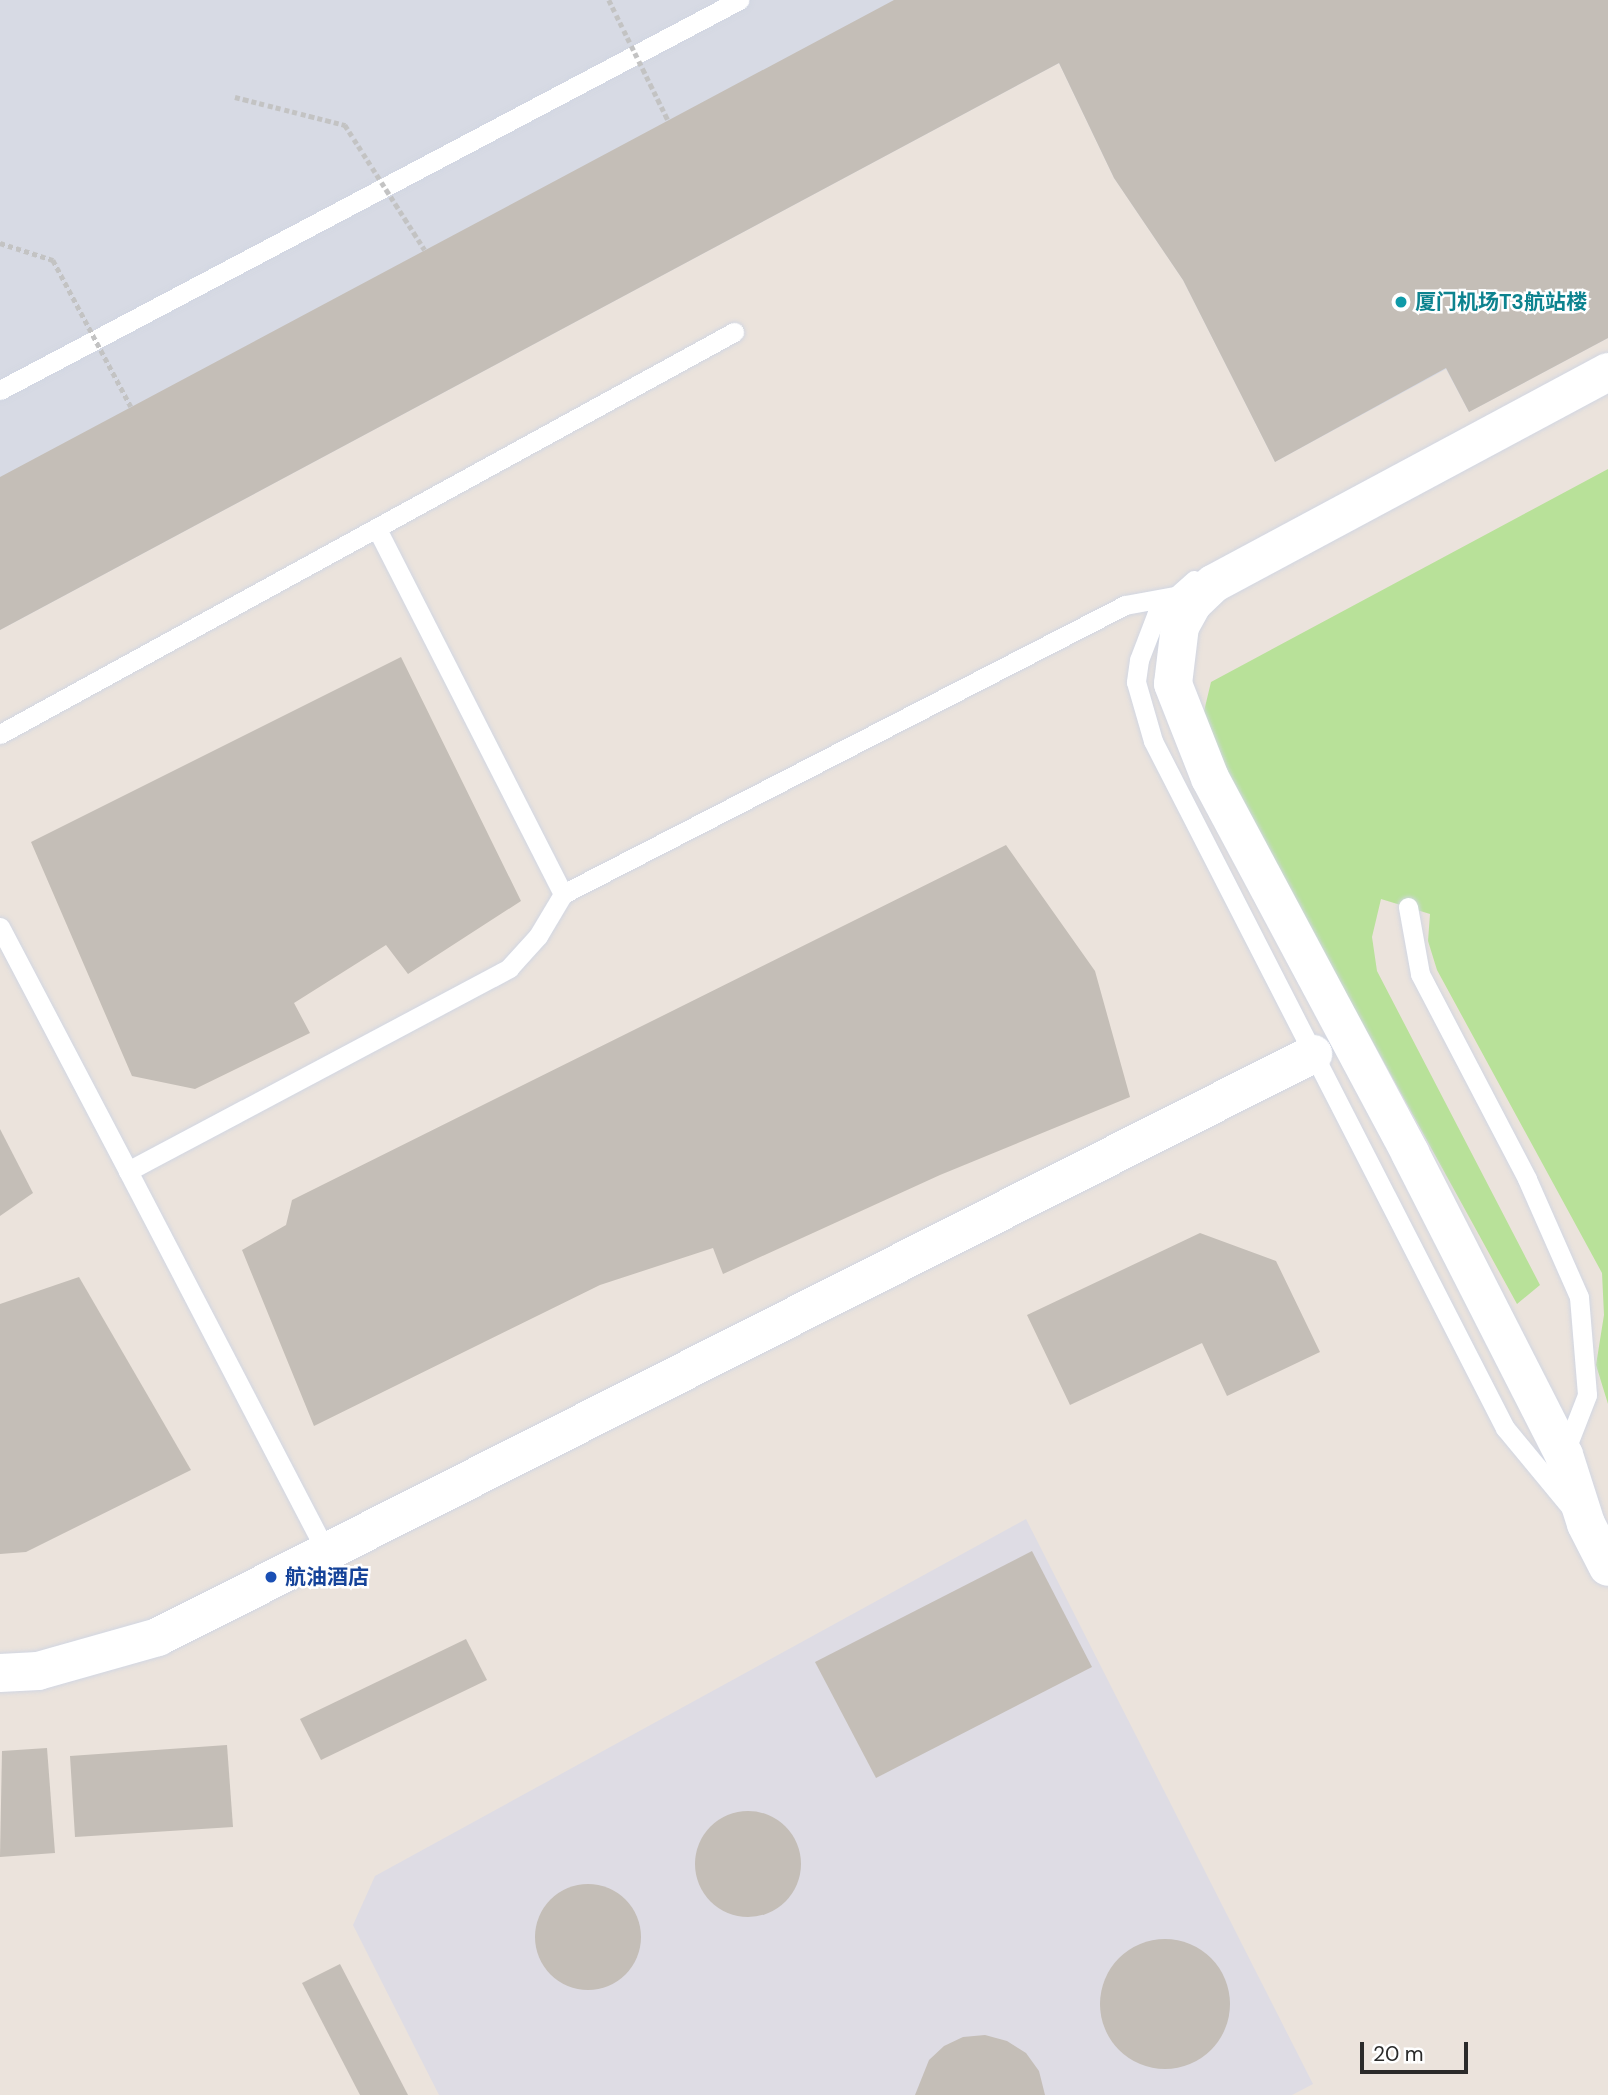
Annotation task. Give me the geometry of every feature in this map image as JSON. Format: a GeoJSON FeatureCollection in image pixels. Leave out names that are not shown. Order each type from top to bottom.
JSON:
{"type":"FeatureCollection","features":[{"type":"Feature","properties":{"kind":"main road"},"geometry":{"type":"LineString","coordinates":[[1608,372],[1213,584],[1193,603],[1174,648],[1173,684],[1210,778],[1410,1153],[1564,1455],[1586,1524],[1608,1567]]}},
{"type":"Feature","properties":{"kind":"main road"},"geometry":{"type":"LineString","coordinates":[[0,1673],[38,1671],[158,1637],[325,1550],[1313,1054]]}},
{"type":"Feature","properties":{"kind":"lane"},"geometry":{"type":"LineString","coordinates":[[0,390],[740,0]]}},
{"type":"Feature","properties":{"kind":"lane"},"geometry":{"type":"LineString","coordinates":[[0,734],[734,332]]}},
{"type":"Feature","properties":{"kind":"lane"},"geometry":{"type":"LineString","coordinates":[[1586,1524],[1505,1428],[1313,1054],[1144,715],[1136,682],[1139,660],[1157,613],[1174,596],[1212,568],[1608,357]]}},
{"type":"Feature","properties":{"kind":"lane"},"geometry":{"type":"LineString","coordinates":[[377,529],[563,894]]}},
{"type":"Feature","properties":{"kind":"lane"},"geometry":{"type":"LineString","coordinates":[[128,1171],[509,968],[538,936],[563,894],[1125,605],[1174,596]]}},
{"type":"Feature","properties":{"kind":"lane"},"geometry":{"type":"LineString","coordinates":[[1408,907],[1420,974],[1527,1179],[1579,1297],[1587,1395],[1564,1455]]}},
{"type":"Feature","properties":{"kind":"lane"},"geometry":{"type":"LineString","coordinates":[[0,928],[325,1550]]}},
{"type":"Feature","properties":{"kind":"path"},"geometry":{"type":"LineString","coordinates":[[609,0],[668,120]]}},
{"type":"Feature","properties":{"kind":"path"},"geometry":{"type":"LineString","coordinates":[[235,97],[345,125],[425,250]]}},
{"type":"Feature","properties":{"kind":"path"},"geometry":{"type":"LineString","coordinates":[[0,243],[53,260],[131,407]]}},
{"type":"Feature","properties":{"kind":"shaded area","name":"厦门机场T3航站楼"},"geometry":{"type":"Polygon","coordinates":[[[0,0],[1608,0],[1608,338],[1469,412],[1446,369],[1275,462],[1183,280],[1114,178],[1059,63],[0,630],[0,0]]]}},
{"type":"Feature","properties":{"kind":"shaded area"},"geometry":{"type":"Polygon","coordinates":[[[1026,1519],[1313,2084],[1292,2095],[439,2095],[353,1925],[375,1876],[1026,1519]]]}},
{"type":"Feature","properties":{"kind":"green space"},"geometry":{"type":"Polygon","coordinates":[[[1608,469],[1608,1404],[1596,1365],[1604,1315],[1602,1273],[1437,970],[1428,941],[1430,914],[1381,899],[1372,937],[1377,971],[1540,1285],[1517,1304],[1200,728],[1211,682],[1608,469]]]}},
{"type":"Feature","properties":{"kind":"building","name":"厦门机场T3航站楼"},"geometry":{"type":"Polygon","coordinates":[[[894,0],[1608,0],[1608,338],[1469,412],[1446,368],[1275,462],[1183,280],[1114,178],[1059,63],[0,630],[0,477],[894,0]]]}},
{"type":"Feature","properties":{"kind":"building"},"geometry":{"type":"Polygon","coordinates":[[[401,657],[521,901],[408,974],[386,945],[294,1003],[310,1033],[195,1089],[132,1076],[31,842],[401,657]]]}},
{"type":"Feature","properties":{"kind":"building"},"geometry":{"type":"Polygon","coordinates":[[[1006,845],[1095,971],[1130,1097],[940,1175],[723,1274],[713,1248],[600,1285],[314,1426],[242,1250],[286,1225],[292,1200],[1006,845]]]}},
{"type":"Feature","properties":{"kind":"building"},"geometry":{"type":"Polygon","coordinates":[[[0,1129],[33,1193],[0,1216],[0,1129]]]}},
{"type":"Feature","properties":{"kind":"building"},"geometry":{"type":"Polygon","coordinates":[[[1200,1233],[1276,1261],[1320,1352],[1227,1396],[1202,1343],[1070,1405],[1027,1315],[1200,1233]]]}},
{"type":"Feature","properties":{"kind":"building"},"geometry":{"type":"Polygon","coordinates":[[[79,1277],[191,1470],[26,1552],[0,1554],[0,1304],[79,1277]]]}},
{"type":"Feature","properties":{"kind":"building"},"geometry":{"type":"Polygon","coordinates":[[[1032,1551],[1092,1667],[876,1778],[815,1662],[1032,1551]]]}},
{"type":"Feature","properties":{"kind":"building"},"geometry":{"type":"Polygon","coordinates":[[[466,1639],[487,1680],[321,1760],[300,1719],[466,1639]]]}},
{"type":"Feature","properties":{"kind":"building"},"geometry":{"type":"Polygon","coordinates":[[[227,1745],[233,1827],[75,1837],[70,1756],[227,1745]]]}},
{"type":"Feature","properties":{"kind":"building"},"geometry":{"type":"Polygon","coordinates":[[[47,1748],[55,1853],[0,1857],[2,1751],[47,1748]]]}},
{"type":"Feature","properties":{"kind":"building"},"geometry":{"type":"Polygon","coordinates":[[[748,1811],[768,1815],[785,1827],[797,1844],[801,1864],[797,1884],[785,1901],[768,1913],[748,1917],[728,1913],[711,1901],[699,1884],[695,1864],[699,1844],[711,1827],[728,1815],[748,1811]]]}},
{"type":"Feature","properties":{"kind":"building"},"geometry":{"type":"Polygon","coordinates":[[[588,1884],[608,1888],[625,1900],[637,1917],[641,1937],[637,1957],[625,1974],[608,1986],[588,1990],[568,1986],[551,1974],[539,1957],[535,1937],[539,1917],[551,1900],[568,1888],[588,1884]]]}},
{"type":"Feature","properties":{"kind":"building"},"geometry":{"type":"Polygon","coordinates":[[[1165,1939],[1190,1943],[1211,1958],[1226,1979],[1230,2004],[1226,2029],[1211,2050],[1190,2065],[1165,2069],[1140,2065],[1119,2050],[1104,2029],[1100,2004],[1104,1979],[1119,1958],[1140,1943],[1165,1939]]]}},
{"type":"Feature","properties":{"kind":"building"},"geometry":{"type":"Polygon","coordinates":[[[340,1964],[408,2095],[360,2095],[302,1983],[340,1964]]]}},
{"type":"Feature","properties":{"kind":"building"},"geometry":{"type":"Polygon","coordinates":[[[985,2035],[1007,2041],[1026,2053],[1039,2071],[1045,2095],[915,2095],[929,2060],[944,2046],[963,2037],[985,2035]]]}},
{"type":"Feature","properties":{"kind":"place","name":"厦门机场T3航站楼"},"geometry":{"type":"Point","coordinates":[1401,302]}},
{"type":"Feature","properties":{"kind":"place","name":"航油酒店"},"geometry":{"type":"Point","coordinates":[271,1577]}}]}
